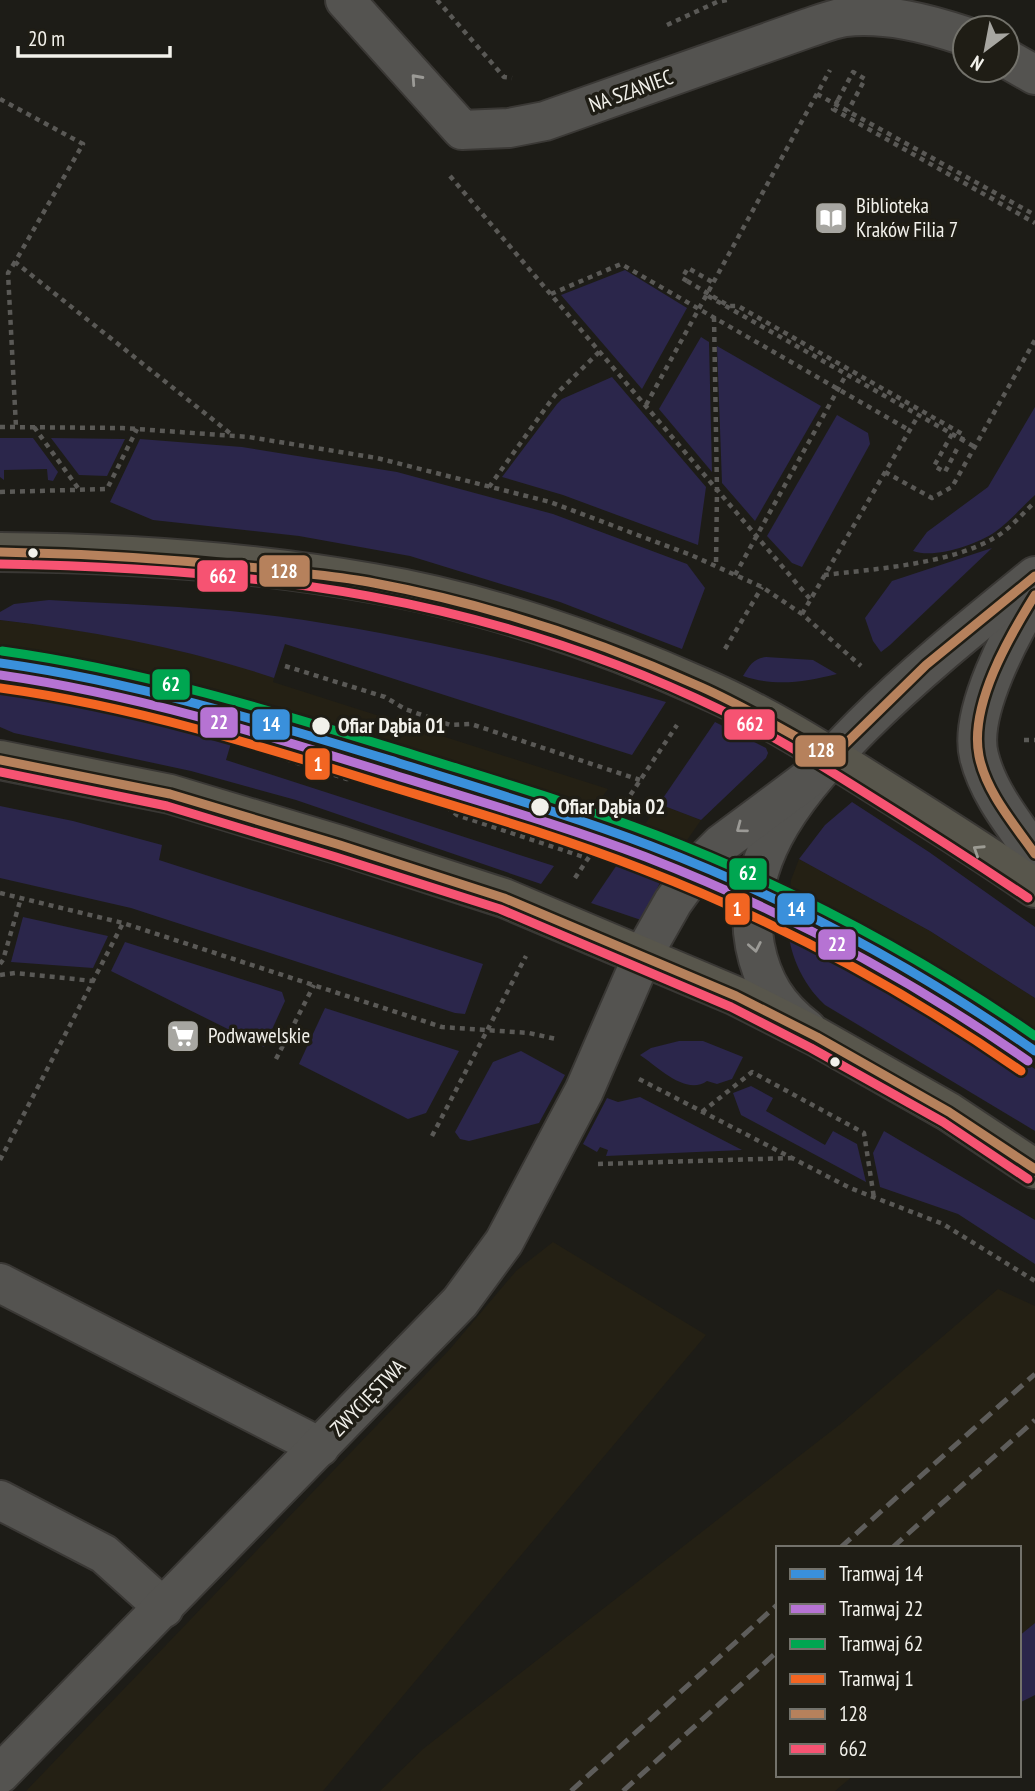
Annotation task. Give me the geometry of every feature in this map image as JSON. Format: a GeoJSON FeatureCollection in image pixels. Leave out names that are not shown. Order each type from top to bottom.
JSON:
{"type":"FeatureCollection","features":[{"type":"Feature","properties":{"kind":"main road"},"geometry":{"type":"LineString","coordinates":[[0,552],[90,552],[212,561],[373,583],[472,605],[588,643],[702,687],[759,716],[824,765],[1035,888]]}},
{"type":"Feature","properties":{"kind":"main road"},"geometry":{"type":"LineString","coordinates":[[0,580],[36,565],[90,552]]}},
{"type":"Feature","properties":{"kind":"main road"},"geometry":{"type":"LineString","coordinates":[[3,759],[170,794],[504,898],[736,996],[817,1037],[949,1112],[1035,1169]]}},
{"type":"Feature","properties":{"kind":"street","name":"NA SZANIEC"},"geometry":{"type":"LineString","coordinates":[[345,0],[462,130],[509,128],[545,121],[844,17],[892,17],[951,32]]}},
{"type":"Feature","properties":{"kind":"street"},"geometry":{"type":"LineString","coordinates":[[817,1037],[785,1010],[768,987],[757,959],[751,926],[754,889],[763,861],[784,818],[824,765],[926,665],[1035,576]]}},
{"type":"Feature","properties":{"kind":"street"},"geometry":{"type":"LineString","coordinates":[[1035,594],[1006,646],[988,687],[978,735],[978,753],[1001,806],[1035,854]]}},
{"type":"Feature","properties":{"kind":"street","name":"ZWYCIĘSTWA"},"geometry":{"type":"LineString","coordinates":[[0,1774],[460,1302],[504,1242],[584,1091],[643,956],[673,902],[709,855],[824,765]]}},
{"type":"Feature","properties":{"kind":"street"},"geometry":{"type":"LineString","coordinates":[[0,1283],[320,1447]]}},
{"type":"Feature","properties":{"kind":"street"},"geometry":{"type":"LineString","coordinates":[[0,1500],[104,1554],[164,1608]]}},
{"type":"Feature","properties":{"kind":"path"},"geometry":{"type":"LineString","coordinates":[[437,0],[504,77],[517,78]]}},
{"type":"Feature","properties":{"kind":"path"},"geometry":{"type":"LineString","coordinates":[[662,28],[717,2],[727,0]]}},
{"type":"Feature","properties":{"kind":"path"},"geometry":{"type":"LineString","coordinates":[[646,405],[846,41],[844,17]]}},
{"type":"Feature","properties":{"kind":"path"},"geometry":{"type":"LineString","coordinates":[[849,109],[865,79],[853,72],[833,109],[1035,223]]}},
{"type":"Feature","properties":{"kind":"path"},"geometry":{"type":"LineString","coordinates":[[817,94],[849,109],[1035,215]]}},
{"type":"Feature","properties":{"kind":"path"},"geometry":{"type":"LineString","coordinates":[[0,99],[83,144],[8,273],[16,427]]}},
{"type":"Feature","properties":{"kind":"path"},"geometry":{"type":"LineString","coordinates":[[442,167],[810,599]]}},
{"type":"Feature","properties":{"kind":"path"},"geometry":{"type":"LineString","coordinates":[[15,262],[233,435]]}},
{"type":"Feature","properties":{"kind":"path"},"geometry":{"type":"LineString","coordinates":[[551,294],[621,264],[909,430]]}},
{"type":"Feature","properties":{"kind":"path"},"geometry":{"type":"LineString","coordinates":[[712,282],[688,268],[682,278],[729,306],[738,306],[964,435],[945,472],[934,466],[950,436]]}},
{"type":"Feature","properties":{"kind":"path"},"geometry":{"type":"LineString","coordinates":[[708,296],[918,415],[950,436],[975,447]]}},
{"type":"Feature","properties":{"kind":"path"},"geometry":{"type":"LineString","coordinates":[[714,317],[716,566]]}},
{"type":"Feature","properties":{"kind":"path"},"geometry":{"type":"LineString","coordinates":[[886,472],[932,498],[953,487],[1035,340]]}},
{"type":"Feature","properties":{"kind":"path"},"geometry":{"type":"LineString","coordinates":[[489,487],[555,395],[600,351]]}},
{"type":"Feature","properties":{"kind":"path"},"geometry":{"type":"LineString","coordinates":[[735,575],[846,375]]}},
{"type":"Feature","properties":{"kind":"path"},"geometry":{"type":"LineString","coordinates":[[802,614],[918,415]]}},
{"type":"Feature","properties":{"kind":"path"},"geometry":{"type":"LineString","coordinates":[[0,427],[137,429],[233,435],[377,458],[563,506],[716,566],[762,587],[802,614],[861,666]]}},
{"type":"Feature","properties":{"kind":"path"},"geometry":{"type":"LineString","coordinates":[[33,427],[78,489]]}},
{"type":"Feature","properties":{"kind":"path"},"geometry":{"type":"LineString","coordinates":[[0,492],[107,489],[137,429]]}},
{"type":"Feature","properties":{"kind":"path"},"geometry":{"type":"LineString","coordinates":[[824,575],[923,562],[979,546],[997,537],[1035,502]]}},
{"type":"Feature","properties":{"kind":"path"},"geometry":{"type":"LineString","coordinates":[[722,654],[762,587]]}},
{"type":"Feature","properties":{"kind":"path"},"geometry":{"type":"LineString","coordinates":[[285,666],[385,697],[405,709],[450,726],[471,724],[640,780]]}},
{"type":"Feature","properties":{"kind":"path"},"geometry":{"type":"LineString","coordinates":[[572,881],[681,719]]}},
{"type":"Feature","properties":{"kind":"path"},"geometry":{"type":"LineString","coordinates":[[1020,741],[1035,740]]}},
{"type":"Feature","properties":{"kind":"path"},"geometry":{"type":"LineString","coordinates":[[239,744],[347,779],[384,778],[429,793],[457,815],[587,858]]}},
{"type":"Feature","properties":{"kind":"path"},"geometry":{"type":"LineString","coordinates":[[0,893],[123,923],[442,1027],[530,1033],[557,1039]]}},
{"type":"Feature","properties":{"kind":"path"},"geometry":{"type":"LineString","coordinates":[[0,964],[21,898]]}},
{"type":"Feature","properties":{"kind":"path"},"geometry":{"type":"LineString","coordinates":[[0,1160],[123,923]]}},
{"type":"Feature","properties":{"kind":"path"},"geometry":{"type":"LineString","coordinates":[[432,1136],[522,962]]}},
{"type":"Feature","properties":{"kind":"path"},"geometry":{"type":"LineString","coordinates":[[0,975],[15,973],[93,981]]}},
{"type":"Feature","properties":{"kind":"path"},"geometry":{"type":"LineString","coordinates":[[276,1059],[314,985]]}},
{"type":"Feature","properties":{"kind":"path"},"geometry":{"type":"LineString","coordinates":[[702,1112],[752,1072],[864,1133],[874,1198]]}},
{"type":"Feature","properties":{"kind":"path"},"geometry":{"type":"LineString","coordinates":[[636,1077],[874,1198],[943,1224],[1035,1281]]}},
{"type":"Feature","properties":{"kind":"path"},"geometry":{"type":"LineString","coordinates":[[595,1164],[793,1158]]}},
{"type":"Feature","properties":{"kind":"shaded area"},"geometry":{"type":"Polygon","coordinates":[[[625,270],[687,308],[642,389],[561,295],[625,270]]]}},
{"type":"Feature","properties":{"kind":"shaded area"},"geometry":{"type":"Polygon","coordinates":[[[701,337],[709,342],[712,472],[659,409],[701,337]]]}},
{"type":"Feature","properties":{"kind":"shaded area"},"geometry":{"type":"Polygon","coordinates":[[[717,346],[821,406],[755,521],[722,483],[717,346]]]}},
{"type":"Feature","properties":{"kind":"shaded area"},"geometry":{"type":"Polygon","coordinates":[[[612,377],[706,487],[698,545],[563,495],[502,477],[562,399],[612,377]]]}},
{"type":"Feature","properties":{"kind":"shaded area"},"geometry":{"type":"Polygon","coordinates":[[[1035,407],[1035,495],[1000,528],[977,542],[943,552],[913,551],[927,532],[988,487],[1035,407]]]}},
{"type":"Feature","properties":{"kind":"shaded area"},"geometry":{"type":"Polygon","coordinates":[[[837,415],[868,433],[870,444],[802,567],[792,563],[767,536],[837,415]]]}},
{"type":"Feature","properties":{"kind":"shaded area"},"geometry":{"type":"Polygon","coordinates":[[[0,438],[33,438],[58,472],[53,481],[48,480],[47,469],[4,470],[4,480],[0,477],[0,438]]]}},
{"type":"Feature","properties":{"kind":"shaded area"},"geometry":{"type":"Polygon","coordinates":[[[51,438],[125,439],[107,476],[79,475],[51,438]]]}},
{"type":"Feature","properties":{"kind":"shaded area"},"geometry":{"type":"Polygon","coordinates":[[[140,439],[242,447],[397,472],[553,514],[687,564],[705,588],[682,649],[560,602],[410,556],[299,536],[153,520],[110,502],[140,439]]]}},
{"type":"Feature","properties":{"kind":"shaded area"},"geometry":{"type":"Polygon","coordinates":[[[992,548],[881,652],[873,641],[865,618],[892,581],[992,548]]]}},
{"type":"Feature","properties":{"kind":"shaded area"},"geometry":{"type":"Polygon","coordinates":[[[49,600],[241,612],[304,620],[486,655],[666,702],[632,755],[285,644],[274,678],[207,658],[138,642],[70,629],[0,620],[0,612],[14,604],[49,600]]]}},
{"type":"Feature","properties":{"kind":"shaded area"},"geometry":{"type":"Polygon","coordinates":[[[0,620],[135,640],[237,665],[274,678],[273,682],[608,789],[577,831],[237,722],[236,726],[175,707],[91,690],[0,677],[0,620]]]}},
{"type":"Feature","properties":{"kind":"shaded area"},"geometry":{"type":"Polygon","coordinates":[[[766,657],[813,660],[837,674],[790,682],[743,676],[752,663],[766,657]]]}},
{"type":"Feature","properties":{"kind":"shaded area"},"geometry":{"type":"Polygon","coordinates":[[[0,677],[119,695],[236,726],[226,760],[554,866],[541,884],[296,800],[191,771],[14,733],[0,727],[0,677]]]}},
{"type":"Feature","properties":{"kind":"shaded area"},"geometry":{"type":"Polygon","coordinates":[[[715,722],[766,748],[766,758],[701,820],[659,804],[715,722]]]}},
{"type":"Feature","properties":{"kind":"shaded area"},"geometry":{"type":"Polygon","coordinates":[[[852,802],[929,852],[1035,927],[1035,998],[930,931],[799,859],[825,825],[852,802]]]}},
{"type":"Feature","properties":{"kind":"shaded area"},"geometry":{"type":"Polygon","coordinates":[[[659,804],[701,820],[667,869],[625,853],[659,804]]]}},
{"type":"Feature","properties":{"kind":"shaded area"},"geometry":{"type":"Polygon","coordinates":[[[0,806],[73,821],[162,845],[159,860],[483,964],[465,1014],[131,908],[0,878],[0,806]]]}},
{"type":"Feature","properties":{"kind":"shaded area"},"geometry":{"type":"Polygon","coordinates":[[[625,853],[667,869],[641,920],[591,903],[625,853]]]}},
{"type":"Feature","properties":{"kind":"shaded area"},"geometry":{"type":"Polygon","coordinates":[[[799,859],[930,931],[1035,998],[1035,1069],[922,994],[787,919],[791,880],[799,859]]]}},
{"type":"Feature","properties":{"kind":"shaded area"},"geometry":{"type":"Polygon","coordinates":[[[23,917],[108,936],[93,968],[11,962],[23,917]]]}},
{"type":"Feature","properties":{"kind":"shaded area"},"geometry":{"type":"Polygon","coordinates":[[[787,919],[922,994],[1035,1069],[1035,1131],[825,1005],[809,987],[797,966],[787,919]]]}},
{"type":"Feature","properties":{"kind":"shaded area"},"geometry":{"type":"Polygon","coordinates":[[[125,942],[282,992],[285,1001],[264,1047],[111,971],[125,942]]]}},
{"type":"Feature","properties":{"kind":"shaded area"},"geometry":{"type":"Polygon","coordinates":[[[325,1008],[459,1051],[426,1113],[408,1119],[299,1064],[325,1008]]]}},
{"type":"Feature","properties":{"kind":"shaded area"},"geometry":{"type":"Polygon","coordinates":[[[679,1041],[703,1041],[743,1057],[732,1079],[717,1084],[707,1081],[690,1085],[672,1078],[640,1055],[651,1048],[679,1041]]]}},
{"type":"Feature","properties":{"kind":"shaded area"},"geometry":{"type":"Polygon","coordinates":[[[521,1051],[565,1075],[539,1123],[469,1141],[460,1139],[455,1132],[493,1062],[521,1051]]]}},
{"type":"Feature","properties":{"kind":"shaded area"},"geometry":{"type":"Polygon","coordinates":[[[751,1086],[773,1098],[766,1111],[825,1145],[833,1131],[857,1144],[866,1182],[741,1115],[733,1093],[751,1086]]]}},
{"type":"Feature","properties":{"kind":"shaded area"},"geometry":{"type":"Polygon","coordinates":[[[640,1097],[742,1150],[606,1156],[608,1150],[600,1147],[597,1152],[583,1144],[607,1098],[618,1102],[640,1097]]]}},
{"type":"Feature","properties":{"kind":"shaded area"},"geometry":{"type":"Polygon","coordinates":[[[884,1131],[1035,1220],[1035,1264],[958,1214],[880,1187],[873,1153],[884,1131]]]}},
{"type":"Feature","properties":{"kind":"shaded area"},"geometry":{"type":"Polygon","coordinates":[[[553,1242],[706,1335],[323,1791],[26,1791],[450,1349],[516,1271],[553,1242]]]}},
{"type":"Feature","properties":{"kind":"shaded area"},"geometry":{"type":"Polygon","coordinates":[[[998,1289],[1035,1306],[1035,1623],[1021,1634],[1021,1546],[776,1546],[776,1777],[852,1777],[835,1791],[380,1791],[423,1749],[843,1422],[998,1289]]]}},
{"type":"Feature","properties":{"kind":"shaded area"},"geometry":{"type":"Polygon","coordinates":[[[1035,1623],[1035,1695],[1021,1702],[1021,1634],[1035,1623]]]}},
{"type":"Feature","properties":{"kind":"railway"},"geometry":{"type":"LineString","coordinates":[[842,1546],[1035,1374]]}},
{"type":"Feature","properties":{"kind":"railway"},"geometry":{"type":"LineString","coordinates":[[894,1546],[1035,1420]]}},
{"type":"Feature","properties":{"kind":"railway"},"geometry":{"type":"LineString","coordinates":[[571,1791],[776,1606]]}},
{"type":"Feature","properties":{"kind":"railway"},"geometry":{"type":"LineString","coordinates":[[623,1791],[776,1653]]}},
{"type":"Feature","properties":{"kind":"tram line","name":"62"},"geometry":{"type":"LineString","coordinates":[[2,651],[104,669],[254,706],[625,823],[706,855],[852,924],[945,977],[1035,1036]]}},
{"type":"Feature","properties":{"kind":"tram line","name":"14"},"geometry":{"type":"LineString","coordinates":[[0,663],[151,692],[249,718],[524,802],[651,846],[752,888],[849,936],[944,991],[1035,1051]]}},
{"type":"Feature","properties":{"kind":"tram line","name":"22"},"geometry":{"type":"LineString","coordinates":[[0,675],[99,693],[244,729],[518,813],[646,857],[746,900],[843,948],[937,1002],[1028,1061]]}},
{"type":"Feature","properties":{"kind":"tram line","name":"1"},"geometry":{"type":"LineString","coordinates":[[0,688],[98,705],[242,741],[514,824],[610,857],[692,889],[790,934],[931,1012],[1021,1071]]}},
{"type":"Feature","properties":{"kind":"transit line","name":"128"},"geometry":{"type":"LineString","coordinates":[[0,552],[142,558],[249,567],[363,581],[458,602],[541,625],[662,670],[734,703],[832,757],[926,665],[1035,576]]}},
{"type":"Feature","properties":{"kind":"transit line","name":"662"},"geometry":{"type":"LineString","coordinates":[[0,564],[95,567],[279,582],[369,596],[458,615],[546,640],[634,671],[759,730],[852,784],[1028,898]]}},
{"type":"Feature","properties":{"kind":"transit line","name":"128"},"geometry":{"type":"LineString","coordinates":[[1035,595],[993,672],[985,694],[977,736],[979,756],[988,782],[1035,854]]}},
{"type":"Feature","properties":{"kind":"transit line","name":"128"},"geometry":{"type":"LineString","coordinates":[[0,760],[170,794],[504,898],[736,996],[817,1037],[949,1112],[1035,1169]]}},
{"type":"Feature","properties":{"kind":"transit line","name":"662"},"geometry":{"type":"LineString","coordinates":[[0,772],[167,806],[500,909],[731,1007],[811,1048],[943,1122],[1028,1179]]}},
{"type":"Feature","properties":{"kind":"place","name":"Biblioteka Kraków Filia 7"},"geometry":{"type":"Point","coordinates":[831,218]}},
{"type":"Feature","properties":{"kind":"place","name":"Ofiar Dąbia 01"},"geometry":{"type":"Point","coordinates":[321,726]}},
{"type":"Feature","properties":{"kind":"place","name":"Ofiar Dąbia 02"},"geometry":{"type":"Point","coordinates":[540,807]}},
{"type":"Feature","properties":{"kind":"place","name":"Podwawelskie"},"geometry":{"type":"Point","coordinates":[183,1036]}}]}
